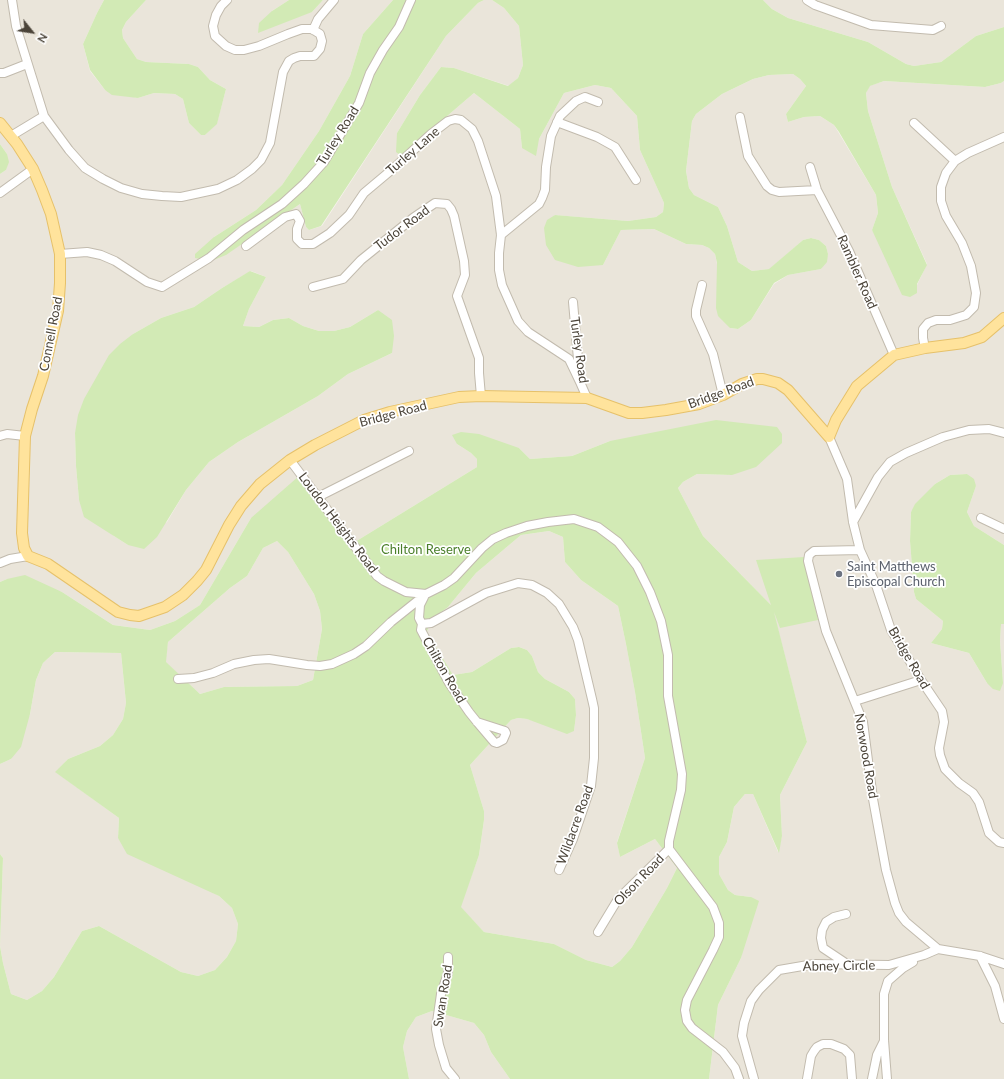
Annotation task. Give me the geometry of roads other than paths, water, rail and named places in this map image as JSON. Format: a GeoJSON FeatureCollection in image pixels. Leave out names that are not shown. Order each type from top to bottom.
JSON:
{"type":"FeatureCollection","features":[{"type":"Feature","properties":{"kind":"main road","name":"Connell Road"},"geometry":{"type":"LineString","coordinates":[[0,123],[17,144],[33,169],[51,214],[60,254],[58,312],[43,376],[32,408],[25,436],[22,533],[24,548],[28,556]]}},
{"type":"Feature","properties":{"kind":"main road"},"geometry":{"type":"LineString","coordinates":[[829,437],[836,420],[857,386],[894,355],[925,348],[964,343],[982,337],[1004,318]]}},
{"type":"Feature","properties":{"kind":"main road","name":"Bridge Road"},"geometry":{"type":"LineString","coordinates":[[290,460],[315,445],[364,420],[390,412],[459,397],[587,398],[629,413],[642,413],[699,404],[722,395],[742,384],[757,379],[778,383],[794,396],[829,437]]}},
{"type":"Feature","properties":{"kind":"main road","name":"Loudon Heights Road"},"geometry":{"type":"LineString","coordinates":[[28,556],[48,564],[65,574],[118,612],[139,616],[165,607],[183,595],[206,570],[229,525],[250,494],[290,460]]}},
{"type":"Feature","properties":{"kind":"street"},"geometry":{"type":"LineString","coordinates":[[12,0],[16,26],[44,116],[69,150],[85,168],[121,188],[142,194],[168,197],[181,197],[218,189],[237,180],[252,169],[261,160],[270,143],[283,72],[289,61],[300,56],[314,56],[322,45],[320,34],[313,30],[302,29],[259,46],[235,50],[226,46],[215,36],[213,26],[216,15],[221,6],[227,0]]}},
{"type":"Feature","properties":{"kind":"street"},"geometry":{"type":"LineString","coordinates":[[313,30],[318,19],[334,0]]}},
{"type":"Feature","properties":{"kind":"street","name":"Turley Road"},"geometry":{"type":"LineString","coordinates":[[60,254],[87,252],[102,255],[115,261],[147,282],[162,287],[209,258],[243,230],[282,204],[304,184],[324,162],[359,103],[370,74],[383,50],[399,27],[410,0]]}},
{"type":"Feature","properties":{"kind":"street"},"geometry":{"type":"LineString","coordinates":[[807,0],[815,5],[871,26],[933,30],[941,26]]}},
{"type":"Feature","properties":{"kind":"street"},"geometry":{"type":"LineString","coordinates":[[0,73],[4,74],[27,64]]}},
{"type":"Feature","properties":{"kind":"street"},"geometry":{"type":"LineString","coordinates":[[501,235],[539,204],[542,198],[545,190],[548,152],[552,133],[560,116],[576,101],[585,97],[598,102]]}},
{"type":"Feature","properties":{"kind":"street"},"geometry":{"type":"LineString","coordinates":[[11,136],[44,116]]}},
{"type":"Feature","properties":{"kind":"street"},"geometry":{"type":"LineString","coordinates":[[740,117],[748,156],[767,186],[772,190],[779,192],[817,190]]}},
{"type":"Feature","properties":{"kind":"street","name":"Turley Lane"},"geometry":{"type":"LineString","coordinates":[[246,246],[285,217],[296,214],[300,221],[297,229],[297,239],[302,244],[313,244],[330,233],[349,215],[364,193],[435,131],[448,121],[455,119],[461,120],[472,129],[478,140],[496,196],[501,235],[499,270],[502,285],[518,321],[528,332],[569,360],[580,382]]}},
{"type":"Feature","properties":{"kind":"street"},"geometry":{"type":"LineString","coordinates":[[557,122],[615,147],[636,180]]}},
{"type":"Feature","properties":{"kind":"street"},"geometry":{"type":"LineString","coordinates":[[914,123],[954,160]]}},
{"type":"Feature","properties":{"kind":"street"},"geometry":{"type":"LineString","coordinates":[[925,348],[922,338],[924,329],[928,323],[936,320],[950,320],[966,315],[974,306],[976,293],[971,266],[962,242],[946,216],[941,201],[941,187],[946,173],[954,160],[1004,137]]}},
{"type":"Feature","properties":{"kind":"street","name":"Rambler Road"},"geometry":{"type":"LineString","coordinates":[[810,167],[817,190],[849,251],[894,355]]}},
{"type":"Feature","properties":{"kind":"street"},"geometry":{"type":"LineString","coordinates":[[0,193],[33,169]]}},
{"type":"Feature","properties":{"kind":"street","name":"Tudor Road"},"geometry":{"type":"LineString","coordinates":[[313,287],[343,279],[361,260],[413,218],[435,203],[447,204],[453,213],[464,262],[465,275],[458,296],[479,358],[481,396]]}},
{"type":"Feature","properties":{"kind":"street"},"geometry":{"type":"LineString","coordinates":[[702,285],[696,316],[713,354],[722,395]]}},
{"type":"Feature","properties":{"kind":"street","name":"Turley Road"},"geometry":{"type":"LineString","coordinates":[[572,302],[580,382],[587,398]]}},
{"type":"Feature","properties":{"kind":"street"},"geometry":{"type":"LineString","coordinates":[[853,522],[878,477],[890,462],[906,453],[942,438],[969,430],[989,429],[1004,433]]}},
{"type":"Feature","properties":{"kind":"street"},"geometry":{"type":"LineString","coordinates":[[0,436],[7,434],[25,436]]}},
{"type":"Feature","properties":{"kind":"street","name":"Bridge Road"},"geometry":{"type":"LineString","coordinates":[[829,437],[847,479],[853,522],[860,550],[876,585],[891,630],[921,680],[942,711],[944,722],[938,748],[945,769],[959,783],[973,793],[979,802],[989,833],[999,842],[1004,843]]}},
{"type":"Feature","properties":{"kind":"street"},"geometry":{"type":"LineString","coordinates":[[318,497],[409,451]]}},
{"type":"Feature","properties":{"kind":"street","name":"Loudon Heights Road"},"geometry":{"type":"LineString","coordinates":[[290,460],[370,566],[384,581],[406,592],[426,594],[444,586],[493,539],[527,526],[574,519],[598,527],[618,542],[638,566],[650,592],[661,621],[668,655],[668,696],[682,774],[681,790],[669,841],[669,849]]}},
{"type":"Feature","properties":{"kind":"street"},"geometry":{"type":"LineString","coordinates":[[981,518],[1004,529]]}},
{"type":"Feature","properties":{"kind":"street","name":"Norwood Road"},"geometry":{"type":"LineString","coordinates":[[860,550],[814,551],[809,555],[808,561],[826,631],[856,701],[863,722],[886,870],[895,903],[899,913],[906,922],[938,949]]}},
{"type":"Feature","properties":{"kind":"street"},"geometry":{"type":"LineString","coordinates":[[0,563],[10,559],[28,556]]}},
{"type":"Feature","properties":{"kind":"street","name":"Wildacre Road"},"geometry":{"type":"LineString","coordinates":[[422,624],[431,624],[486,593],[518,583],[532,585],[547,593],[559,604],[568,618],[578,640],[594,708],[594,758],[591,786],[583,812],[559,870]]}},
{"type":"Feature","properties":{"kind":"street"},"geometry":{"type":"LineString","coordinates":[[178,679],[194,678],[234,664],[254,660],[269,659],[320,666],[332,664],[354,654],[366,646],[391,622],[426,594]]}},
{"type":"Feature","properties":{"kind":"street","name":"Chilton Road"},"geometry":{"type":"LineString","coordinates":[[426,594],[420,605],[418,618],[422,624],[421,630],[449,683],[477,722]]}},
{"type":"Feature","properties":{"kind":"street"},"geometry":{"type":"LineString","coordinates":[[856,701],[921,680]]}},
{"type":"Feature","properties":{"kind":"street"},"geometry":{"type":"LineString","coordinates":[[669,849],[713,908],[719,923],[718,937],[713,950],[687,1000],[685,1010],[687,1021],[692,1028],[723,1052],[735,1068],[739,1079]]}},
{"type":"Feature","properties":{"kind":"street","name":"Olson Road"},"geometry":{"type":"LineString","coordinates":[[598,932],[618,898],[669,849]]}},
{"type":"Feature","properties":{"kind":"street"},"geometry":{"type":"LineString","coordinates":[[846,914],[834,917],[826,922],[822,930],[821,938],[823,948],[847,964]]}},
{"type":"Feature","properties":{"kind":"street"},"geometry":{"type":"LineString","coordinates":[[938,949],[980,956],[1004,964]]}},
{"type":"Feature","properties":{"kind":"street","name":"Abney Circle"},"geometry":{"type":"LineString","coordinates":[[754,1079],[742,1036],[744,1023],[751,1001],[759,990],[779,970],[814,964],[889,965],[924,955],[938,949]]}},
{"type":"Feature","properties":{"kind":"street","name":"Abney Circle"},"geometry":{"type":"LineString","coordinates":[[886,1079],[884,994],[888,981],[903,968],[924,955]]}},
{"type":"Feature","properties":{"kind":"street"},"geometry":{"type":"LineString","coordinates":[[980,956],[995,986],[1004,1019]]}},
{"type":"Feature","properties":{"kind":"street","name":"Swan Road"},"geometry":{"type":"LineString","coordinates":[[448,957],[448,973],[441,994],[436,1029],[446,1068],[455,1079]]}},
{"type":"Feature","properties":{"kind":"street"},"geometry":{"type":"LineString","coordinates":[[872,1079],[877,1055],[884,1040]]}},
{"type":"Feature","properties":{"kind":"street"},"geometry":{"type":"LineString","coordinates":[[807,1079],[811,1056],[814,1051],[817,1047],[823,1044],[832,1044],[844,1048],[850,1055],[852,1079]]}},
{"type":"Feature","properties":{"kind":"place","name":"Saint Matthews Episcopal Church"},"geometry":{"type":"Point","coordinates":[839,574]}},
{"type":"Feature","properties":{"kind":"park label","name":"Chilton Reserve"},"geometry":{"type":"Point","coordinates":[426,550]}}]}
